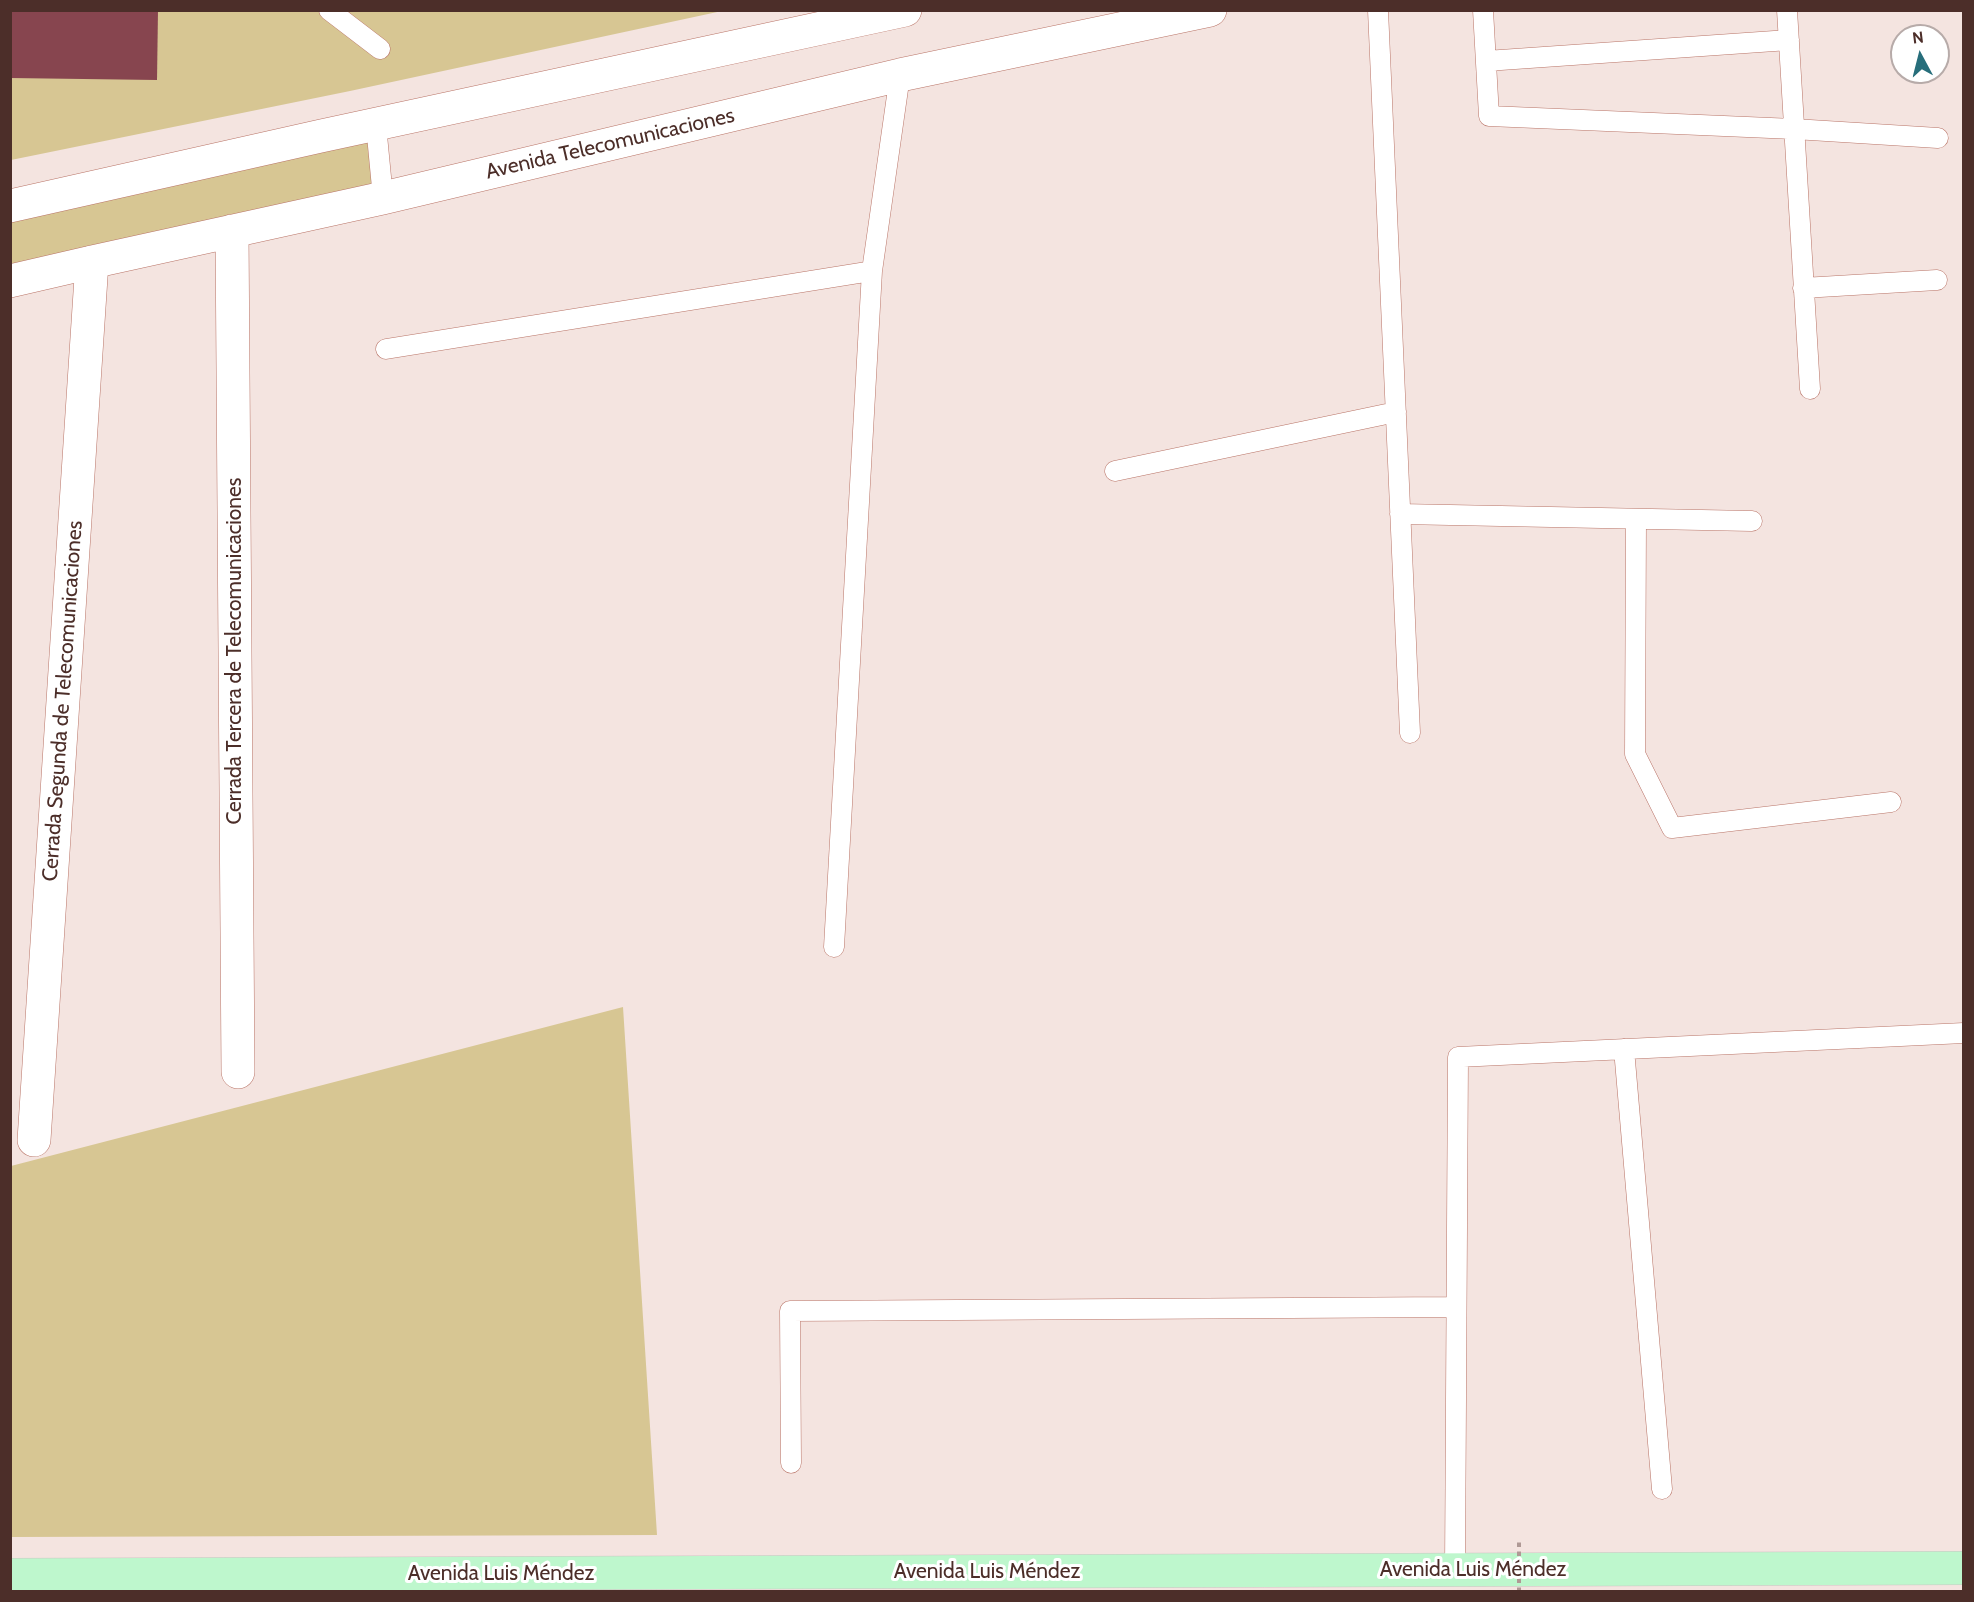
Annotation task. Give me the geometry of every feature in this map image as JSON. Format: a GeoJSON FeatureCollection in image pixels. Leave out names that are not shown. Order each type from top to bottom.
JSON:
{"type":"FeatureCollection","features":[{"type":"Feature","properties":{"kind":"main road","name":"Avenida Luis Méndez"},"geometry":{"type":"LineString","coordinates":[[10,1575],[1964,1568]]}},
{"type":"Feature","properties":{"kind":"street"},"geometry":{"type":"LineString","coordinates":[[10,206],[906,10]]}},
{"type":"Feature","properties":{"kind":"street","name":"Avenida Telecomunicaciones"},"geometry":{"type":"LineString","coordinates":[[10,281],[382,198],[900,75],[1210,10]]}},
{"type":"Feature","properties":{"kind":"street","name":"Cerrada Tercera de Telecomunicaciones"},"geometry":{"type":"LineString","coordinates":[[232,231],[238,1072]]}},
{"type":"Feature","properties":{"kind":"street","name":"Cerrada Segunda de Telecomunicaciones"},"geometry":{"type":"LineString","coordinates":[[34,1140],[92,262]]}},
{"type":"Feature","properties":{"kind":"lane"},"geometry":{"type":"LineString","coordinates":[[329,10],[380,49]]}},
{"type":"Feature","properties":{"kind":"lane"},"geometry":{"type":"LineString","coordinates":[[1378,10],[1410,734]]}},
{"type":"Feature","properties":{"kind":"lane"},"geometry":{"type":"LineString","coordinates":[[1483,10],[1489,116],[1794,129],[1938,138]]}},
{"type":"Feature","properties":{"kind":"lane"},"geometry":{"type":"LineString","coordinates":[[1787,10],[1810,389]]}},
{"type":"Feature","properties":{"kind":"lane"},"geometry":{"type":"LineString","coordinates":[[1486,61],[1789,40]]}},
{"type":"Feature","properties":{"kind":"lane"},"geometry":{"type":"LineString","coordinates":[[834,947],[872,271],[900,75]]}},
{"type":"Feature","properties":{"kind":"lane"},"geometry":{"type":"LineString","coordinates":[[376,125],[382,198]]}},
{"type":"Feature","properties":{"kind":"lane"},"geometry":{"type":"LineString","coordinates":[[386,349],[872,271]]}},
{"type":"Feature","properties":{"kind":"lane"},"geometry":{"type":"LineString","coordinates":[[1803,288],[1937,280]]}},
{"type":"Feature","properties":{"kind":"lane"},"geometry":{"type":"LineString","coordinates":[[1115,471],[1396,412]]}},
{"type":"Feature","properties":{"kind":"lane"},"geometry":{"type":"LineString","coordinates":[[1401,514],[1752,521]]}},
{"type":"Feature","properties":{"kind":"lane"},"geometry":{"type":"LineString","coordinates":[[1636,519],[1635,754],[1672,828],[1890,802]]}},
{"type":"Feature","properties":{"kind":"lane"},"geometry":{"type":"LineString","coordinates":[[1455,1570],[1458,1057],[1964,1033]]}},
{"type":"Feature","properties":{"kind":"lane"},"geometry":{"type":"LineString","coordinates":[[1624,1049],[1662,1489]]}},
{"type":"Feature","properties":{"kind":"lane"},"geometry":{"type":"LineString","coordinates":[[791,1463],[790,1311],[1456,1307]]}},
{"type":"Feature","properties":{"kind":"path"},"geometry":{"type":"LineString","coordinates":[[1519,1538],[1519,1592]]}},
{"type":"Feature","properties":{"kind":"shaded area"},"geometry":{"type":"Polygon","coordinates":[[[11,11],[722,11],[350,91],[11,160],[11,11]]]}},
{"type":"Feature","properties":{"kind":"shaded area"},"geometry":{"type":"Polygon","coordinates":[[[376,125],[383,198],[11,279],[11,214],[376,125]]]}},
{"type":"Feature","properties":{"kind":"shaded area"},"geometry":{"type":"Polygon","coordinates":[[[623,1007],[657,1535],[11,1537],[11,1166],[623,1007]]]}},
{"type":"Feature","properties":{"kind":"building"},"geometry":{"type":"Polygon","coordinates":[[[10,10],[158,10],[157,80],[10,78],[10,10]]]}}]}
